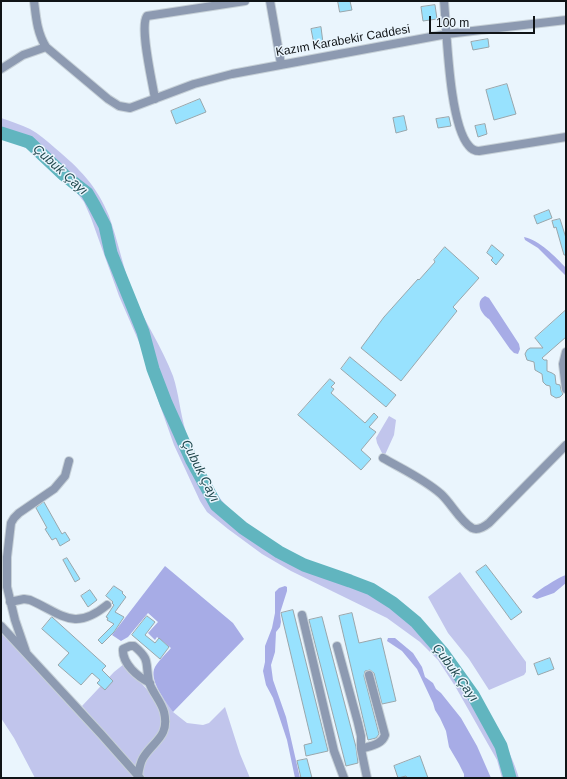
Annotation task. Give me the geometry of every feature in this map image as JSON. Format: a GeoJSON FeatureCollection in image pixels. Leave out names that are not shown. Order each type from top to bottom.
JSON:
{"type":"FeatureCollection","features":[{"type":"Feature","properties":{"kind":"street"},"geometry":{"type":"LineString","coordinates":[[1,69],[23,55],[46,47],[38,26],[34,1]]}},
{"type":"Feature","properties":{"kind":"street"},"geometry":{"type":"LineString","coordinates":[[155,99],[144,35],[145,20],[147,16],[245,1]]}},
{"type":"Feature","properties":{"kind":"street"},"geometry":{"type":"LineString","coordinates":[[270,1],[280,64]]}},
{"type":"Feature","properties":{"kind":"street"},"geometry":{"type":"LineString","coordinates":[[444,1],[453,101],[460,131],[471,148],[474,151],[486,151],[566,137]]}},
{"type":"Feature","properties":{"kind":"street","name":"Kazım Karabekir Caddesi"},"geometry":{"type":"LineString","coordinates":[[46,47],[108,99],[119,106],[130,108],[205,80],[280,64],[343,54],[447,34],[566,20]]}},
{"type":"Feature","properties":{"kind":"street"},"geometry":{"type":"LineString","coordinates":[[566,352],[563,364],[566,389]]}},
{"type":"Feature","properties":{"kind":"street"},"geometry":{"type":"LineString","coordinates":[[383,458],[433,488],[448,501],[473,529],[477,529],[489,524],[566,445]]}},
{"type":"Feature","properties":{"kind":"street"},"geometry":{"type":"LineString","coordinates":[[26,652],[10,602],[6,573],[11,524],[19,513],[54,489],[64,476],[69,461]]}},
{"type":"Feature","properties":{"kind":"street"},"geometry":{"type":"LineString","coordinates":[[10,602],[24,598],[62,617],[76,619],[86,618],[96,614],[108,605]]}},
{"type":"Feature","properties":{"kind":"street"},"geometry":{"type":"LineString","coordinates":[[302,615],[334,751],[344,778]]}},
{"type":"Feature","properties":{"kind":"street"},"geometry":{"type":"LineString","coordinates":[[1,626],[139,777]]}},
{"type":"Feature","properties":{"kind":"street"},"geometry":{"type":"LineString","coordinates":[[337,646],[361,736],[361,749],[367,778]]}},
{"type":"Feature","properties":{"kind":"street"},"geometry":{"type":"LineString","coordinates":[[361,749],[381,742],[385,735],[369,675]]}},
{"type":"Feature","properties":{"kind":"street"},"geometry":{"type":"LineString","coordinates":[[139,777],[140,763],[144,756],[161,737],[164,729],[164,712],[150,683]]}},
{"type":"Feature","properties":{"kind":"shaded area"},"geometry":{"type":"Polygon","coordinates":[[[1,118],[37,133],[64,155],[79,170],[99,196],[109,216],[132,292],[173,376],[184,425],[192,449],[223,502],[248,527],[262,537],[293,554],[379,589],[399,602],[420,621],[442,646],[482,701],[511,755],[519,778],[502,778],[497,760],[455,686],[438,660],[420,642],[387,618],[291,571],[262,554],[207,512],[200,501],[174,445],[142,349],[119,296],[84,202],[67,180],[48,164],[28,149],[1,137],[1,118]]]}},
{"type":"Feature","properties":{"kind":"shaded area"},"geometry":{"type":"Polygon","coordinates":[[[524,237],[541,245],[552,254],[566,268],[566,276],[538,248],[525,240],[524,237]]]}},
{"type":"Feature","properties":{"kind":"shaded area"},"geometry":{"type":"Polygon","coordinates":[[[485,296],[489,298],[519,344],[520,349],[518,354],[514,353],[510,349],[489,319],[482,312],[480,302],[485,296]]]}},
{"type":"Feature","properties":{"kind":"shaded area"},"geometry":{"type":"Polygon","coordinates":[[[389,416],[396,420],[394,435],[384,457],[376,438],[389,416]]]}},
{"type":"Feature","properties":{"kind":"shaded area"},"geometry":{"type":"Polygon","coordinates":[[[165,566],[233,623],[244,639],[173,712],[159,691],[153,672],[161,659],[171,648],[157,637],[155,640],[148,633],[158,622],[148,613],[128,637],[121,641],[112,635],[165,566]]]}},
{"type":"Feature","properties":{"kind":"shaded area"},"geometry":{"type":"Polygon","coordinates":[[[460,572],[526,662],[526,672],[524,675],[489,690],[469,659],[448,633],[428,597],[460,572]]]}},
{"type":"Feature","properties":{"kind":"shaded area"},"geometry":{"type":"Polygon","coordinates":[[[566,575],[566,583],[554,593],[537,599],[532,597],[548,585],[566,575]]]}},
{"type":"Feature","properties":{"kind":"shaded area"},"geometry":{"type":"Polygon","coordinates":[[[285,586],[287,587],[287,591],[280,613],[281,622],[280,627],[276,632],[275,652],[271,665],[273,680],[286,717],[300,778],[295,778],[287,740],[273,698],[266,685],[263,671],[265,662],[265,646],[272,628],[275,613],[275,592],[279,588],[285,586]]]}},
{"type":"Feature","properties":{"kind":"shaded area"},"geometry":{"type":"Polygon","coordinates":[[[1,633],[24,656],[135,778],[35,778],[14,738],[1,718],[1,633]]]}},
{"type":"Feature","properties":{"kind":"shaded area"},"geometry":{"type":"Polygon","coordinates":[[[388,638],[395,638],[413,653],[422,667],[425,677],[433,683],[436,689],[461,718],[477,746],[491,778],[464,778],[464,774],[449,747],[446,731],[417,669],[402,651],[387,641],[388,638]]]}},
{"type":"Feature","properties":{"kind":"shaded area"},"geometry":{"type":"Polygon","coordinates":[[[124,664],[152,695],[162,716],[161,731],[140,756],[135,768],[82,706],[114,672],[124,664]]]}},
{"type":"Feature","properties":{"kind":"shaded area"},"geometry":{"type":"Polygon","coordinates":[[[162,696],[173,712],[187,723],[203,725],[209,723],[225,707],[240,754],[250,778],[145,778],[142,774],[145,761],[167,720],[162,696]]]}},
{"type":"Feature","properties":{"kind":"building"},"geometry":{"type":"Polygon","coordinates":[[[338,1],[350,1],[352,10],[340,12],[338,1]]]}},
{"type":"Feature","properties":{"kind":"building"},"geometry":{"type":"Polygon","coordinates":[[[435,5],[437,19],[423,21],[421,7],[435,5]]]}},
{"type":"Feature","properties":{"kind":"building"},"geometry":{"type":"Polygon","coordinates":[[[321,27],[323,43],[314,44],[311,29],[321,27]]]}},
{"type":"Feature","properties":{"kind":"building"},"geometry":{"type":"Polygon","coordinates":[[[488,39],[489,47],[473,50],[471,42],[488,39]]]}},
{"type":"Feature","properties":{"kind":"building"},"geometry":{"type":"Polygon","coordinates":[[[507,84],[516,114],[494,120],[486,90],[507,84]]]}},
{"type":"Feature","properties":{"kind":"building"},"geometry":{"type":"Polygon","coordinates":[[[200,99],[206,112],[176,124],[171,111],[200,99]]]}},
{"type":"Feature","properties":{"kind":"building"},"geometry":{"type":"Polygon","coordinates":[[[404,116],[407,130],[396,133],[393,118],[404,116]]]}},
{"type":"Feature","properties":{"kind":"building"},"geometry":{"type":"Polygon","coordinates":[[[449,117],[451,126],[438,128],[436,119],[449,117]]]}},
{"type":"Feature","properties":{"kind":"building"},"geometry":{"type":"Polygon","coordinates":[[[485,124],[487,134],[478,137],[475,126],[485,124]]]}},
{"type":"Feature","properties":{"kind":"building"},"geometry":{"type":"Polygon","coordinates":[[[549,210],[552,218],[537,224],[534,216],[549,210]]]}},
{"type":"Feature","properties":{"kind":"building"},"geometry":{"type":"Polygon","coordinates":[[[560,219],[566,238],[566,255],[564,255],[556,227],[554,228],[552,221],[560,219]]]}},
{"type":"Feature","properties":{"kind":"building"},"geometry":{"type":"Polygon","coordinates":[[[492,245],[504,255],[496,265],[491,260],[493,258],[487,253],[492,245]]]}},
{"type":"Feature","properties":{"kind":"building"},"geometry":{"type":"Polygon","coordinates":[[[445,247],[479,278],[453,307],[457,311],[401,381],[361,348],[384,317],[435,262],[434,260],[445,247]]]}},
{"type":"Feature","properties":{"kind":"building"},"geometry":{"type":"Polygon","coordinates":[[[566,310],[566,337],[542,358],[547,360],[547,371],[555,375],[556,384],[560,385],[563,394],[556,398],[551,395],[550,386],[543,382],[542,374],[535,370],[534,362],[527,360],[525,354],[530,348],[543,348],[535,338],[566,310]]]}},
{"type":"Feature","properties":{"kind":"building"},"geometry":{"type":"Polygon","coordinates":[[[350,357],[396,395],[386,407],[341,369],[350,357]]]}},
{"type":"Feature","properties":{"kind":"building"},"geometry":{"type":"Polygon","coordinates":[[[330,379],[335,383],[331,387],[334,389],[331,393],[365,423],[374,413],[378,417],[369,427],[376,432],[361,450],[371,459],[361,470],[298,415],[330,379]]]}},
{"type":"Feature","properties":{"kind":"building"},"geometry":{"type":"Polygon","coordinates":[[[44,502],[62,534],[65,532],[70,540],[60,546],[56,538],[52,540],[45,529],[47,528],[36,508],[44,502]]]}},
{"type":"Feature","properties":{"kind":"building"},"geometry":{"type":"Polygon","coordinates":[[[67,558],[80,579],[75,582],[63,560],[67,558]]]}},
{"type":"Feature","properties":{"kind":"building"},"geometry":{"type":"Polygon","coordinates":[[[486,565],[522,612],[511,620],[476,572],[486,565]]]}},
{"type":"Feature","properties":{"kind":"building"},"geometry":{"type":"Polygon","coordinates":[[[114,586],[123,592],[122,593],[126,597],[115,612],[124,617],[114,632],[102,644],[98,640],[114,624],[107,620],[108,618],[106,617],[114,605],[112,603],[113,602],[106,596],[114,586]]]}},
{"type":"Feature","properties":{"kind":"building"},"geometry":{"type":"Polygon","coordinates":[[[90,590],[97,600],[88,607],[81,596],[90,590]]]}},
{"type":"Feature","properties":{"kind":"building"},"geometry":{"type":"Polygon","coordinates":[[[293,610],[328,751],[306,756],[304,745],[312,743],[281,613],[293,610]]]}},
{"type":"Feature","properties":{"kind":"building"},"geometry":{"type":"Polygon","coordinates":[[[352,613],[359,643],[381,638],[396,701],[382,704],[374,673],[370,670],[365,671],[364,676],[379,734],[376,738],[368,740],[339,616],[352,613]]]}},
{"type":"Feature","properties":{"kind":"building"},"geometry":{"type":"Polygon","coordinates":[[[147,616],[155,622],[145,635],[155,643],[159,638],[169,647],[160,659],[132,635],[147,616]]]}},
{"type":"Feature","properties":{"kind":"building"},"geometry":{"type":"Polygon","coordinates":[[[52,617],[106,666],[102,670],[113,681],[105,690],[97,683],[100,680],[92,673],[81,685],[58,665],[69,653],[42,629],[52,617]]]}},
{"type":"Feature","properties":{"kind":"building"},"geometry":{"type":"Polygon","coordinates":[[[322,617],[356,747],[358,763],[346,766],[309,620],[322,617]]]}},
{"type":"Feature","properties":{"kind":"building"},"geometry":{"type":"Polygon","coordinates":[[[550,658],[554,669],[538,675],[534,664],[550,658]]]}},
{"type":"Feature","properties":{"kind":"building"},"geometry":{"type":"Polygon","coordinates":[[[420,756],[428,778],[407,778],[406,776],[398,778],[394,766],[420,756]]]}},
{"type":"Feature","properties":{"kind":"building"},"geometry":{"type":"Polygon","coordinates":[[[307,759],[312,778],[301,778],[297,761],[307,759]]]}},
{"type":"Feature","properties":{"kind":"waterway","name":"Çubuk Çayı"},"geometry":{"type":"LineString","coordinates":[[1,133],[29,142],[64,175],[87,193],[94,205],[105,226],[111,253],[143,332],[153,369],[166,403],[192,461],[216,505],[243,528],[279,552],[304,565],[371,589],[393,603],[416,622],[443,653],[473,695],[501,746],[510,778]]}}]}
